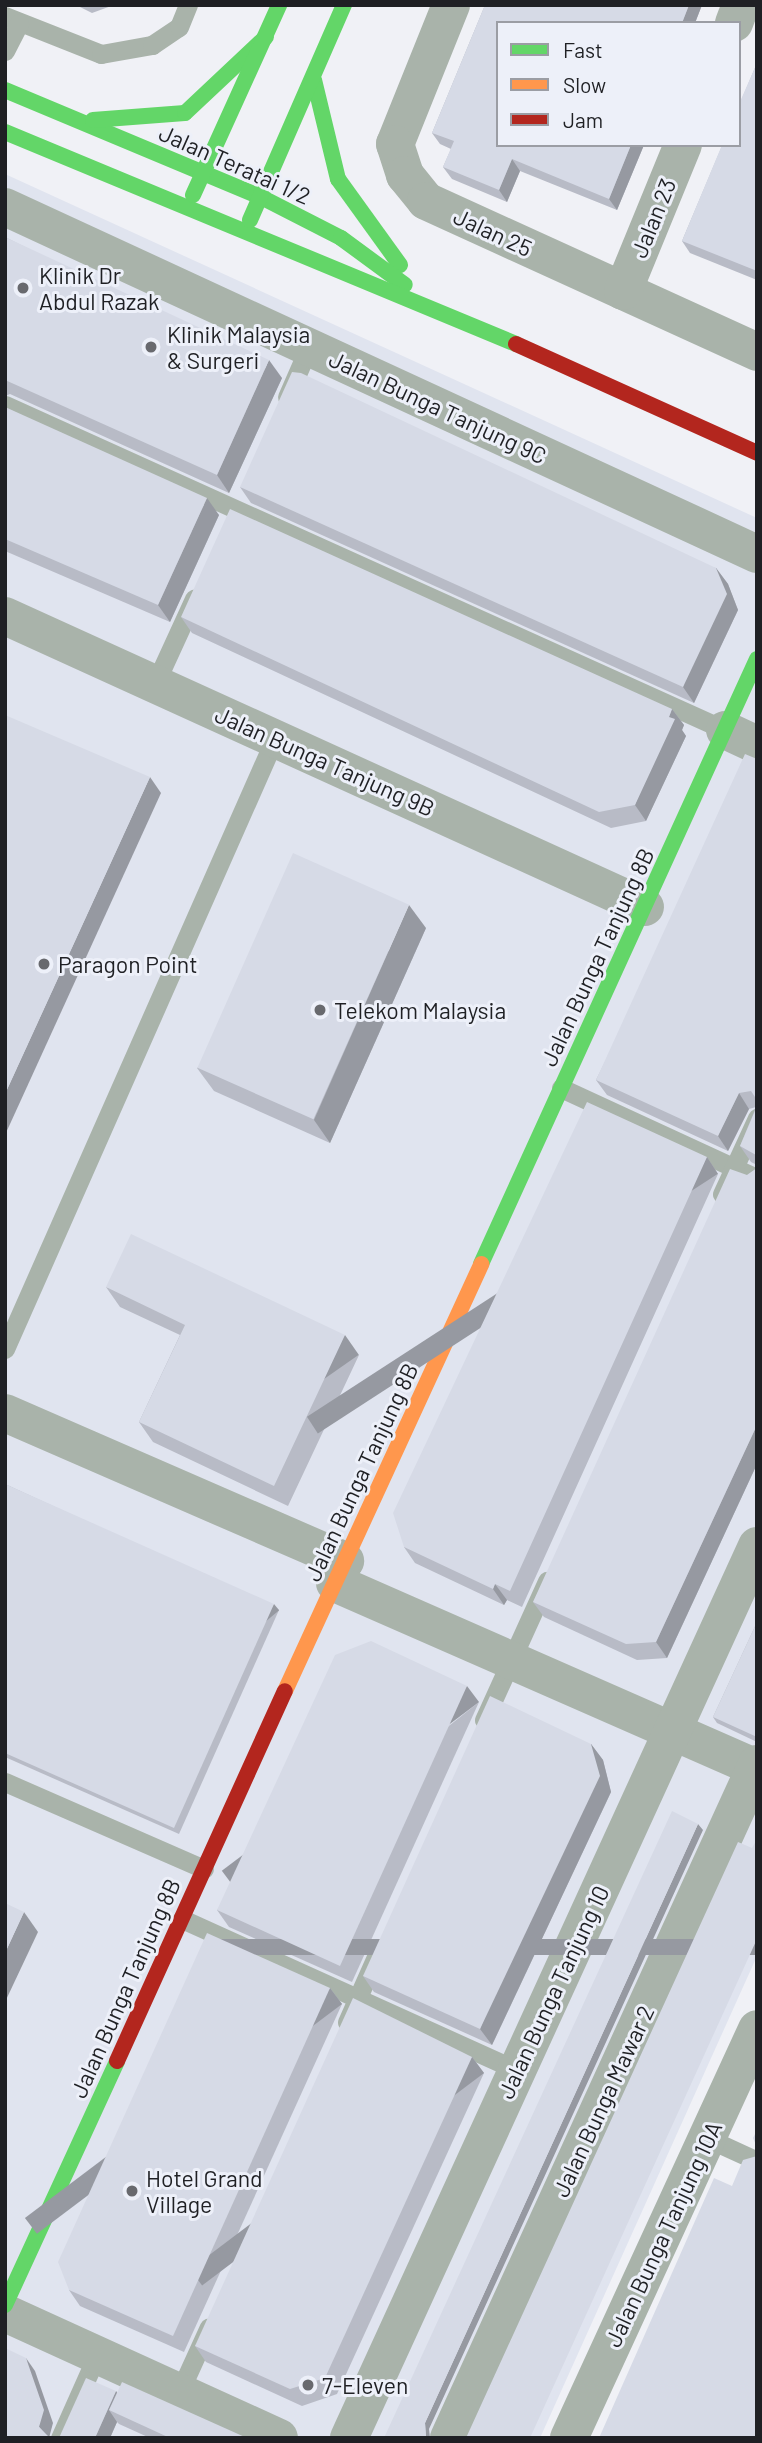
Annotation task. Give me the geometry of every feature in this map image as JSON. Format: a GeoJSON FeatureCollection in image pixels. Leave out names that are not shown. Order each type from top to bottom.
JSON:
{"type":"FeatureCollection","features":[{"type":"Feature","properties":{"kind":"street"},"geometry":{"type":"LineString","coordinates":[[186,210],[279,5]]}},
{"type":"Feature","properties":{"kind":"street"},"geometry":{"type":"LineString","coordinates":[[243,234],[314,80],[344,5]]}},
{"type":"Feature","properties":{"kind":"street","name":"Jalan 25"},"geometry":{"type":"LineString","coordinates":[[451,5],[395,144],[405,175],[426,201],[757,352]]}},
{"type":"Feature","properties":{"kind":"street"},"geometry":{"type":"LineString","coordinates":[[70,118],[115,123],[185,113],[265,37]]}},
{"type":"Feature","properties":{"kind":"street"},"geometry":{"type":"LineString","coordinates":[[314,80],[338,179],[432,305]]}},
{"type":"Feature","properties":{"kind":"street","name":"Jalan Teratai 1/2"},"geometry":{"type":"LineString","coordinates":[[5,90],[261,197],[341,237],[432,305]]}},
{"type":"Feature","properties":{"kind":"street","name":"Jalan Teratai 1/2"},"geometry":{"type":"LineString","coordinates":[[5,132],[243,234],[432,305],[757,453]]}},
{"type":"Feature","properties":{"kind":"street","name":"Jalan 23"},"geometry":{"type":"LineString","coordinates":[[623,291],[682,147]]}},
{"type":"Feature","properties":{"kind":"street","name":"Jalan Bunga Tanjung 9C"},"geometry":{"type":"LineString","coordinates":[[5,207],[757,554]]}},
{"type":"Feature","properties":{"kind":"street","name":"Jalan Bunga Tanjung 9B"},"geometry":{"type":"LineString","coordinates":[[5,616],[645,907]]}},
{"type":"Feature","properties":{"kind":"street","name":"Jalan Bunga Tanjung 8B"},"geometry":{"type":"LineString","coordinates":[[5,2305],[645,907],[741,738],[757,659]]}},
{"type":"Feature","properties":{"kind":"street"},"geometry":{"type":"LineString","coordinates":[[5,1413],[340,1572],[511,1660],[756,1766]]}},
{"type":"Feature","properties":{"kind":"street","name":"Jalan Bunga Tanjung 10"},"geometry":{"type":"LineString","coordinates":[[349,2438],[757,1546]]}},
{"type":"Feature","properties":{"kind":"street","name":"Jalan Bunga Mawar 2"},"geometry":{"type":"LineString","coordinates":[[449,2438],[756,1766]]}},
{"type":"Feature","properties":{"kind":"street","name":"Jalan Bunga Tanjung 10A"},"geometry":{"type":"LineString","coordinates":[[569,2438],[757,2029]]}},
{"type":"Feature","properties":{"kind":"street"},"geometry":{"type":"LineString","coordinates":[[5,2313],[279,2438]]}},
{"type":"Feature","properties":{"kind":"lane"},"geometry":{"type":"LineString","coordinates":[[5,51],[12,20],[101,54],[152,45],[179,27],[188,5]]}},
{"type":"Feature","properties":{"kind":"lane"},"geometry":{"type":"LineString","coordinates":[[275,422],[309,347]]}},
{"type":"Feature","properties":{"kind":"lane"},"geometry":{"type":"LineString","coordinates":[[5,405],[741,738]]}},
{"type":"Feature","properties":{"kind":"lane"},"geometry":{"type":"LineString","coordinates":[[224,534],[247,484]]}},
{"type":"Feature","properties":{"kind":"lane"},"geometry":{"type":"LineString","coordinates":[[155,684],[201,584]]}},
{"type":"Feature","properties":{"kind":"lane"},"geometry":{"type":"LineString","coordinates":[[5,1349],[275,738]]}},
{"type":"Feature","properties":{"kind":"lane"},"geometry":{"type":"LineString","coordinates":[[561,1088],[757,1178]]}},
{"type":"Feature","properties":{"kind":"lane"},"geometry":{"type":"LineString","coordinates":[[711,1218],[757,1118]]}},
{"type":"Feature","properties":{"kind":"lane"},"geometry":{"type":"LineString","coordinates":[[477,1735],[557,1559]]}},
{"type":"Feature","properties":{"kind":"lane"},"geometry":{"type":"LineString","coordinates":[[5,1782],[204,1868]]}},
{"type":"Feature","properties":{"kind":"lane"},"geometry":{"type":"LineString","coordinates":[[182,1919],[517,2070]]}},
{"type":"Feature","properties":{"kind":"lane"},"geometry":{"type":"LineString","coordinates":[[340,2036],[386,1936]]}},
{"type":"Feature","properties":{"kind":"lane"},"geometry":{"type":"LineString","coordinates":[[707,2138],[757,2161]]}},
{"type":"Feature","properties":{"kind":"lane"},"geometry":{"type":"LineString","coordinates":[[179,2393],[219,2304]]}},
{"type":"Feature","properties":{"kind":"lane"},"geometry":{"type":"LineString","coordinates":[[60,2438],[97,2355]]}},
{"type":"Feature","properties":{"kind":"shaded area"},"geometry":{"type":"Polygon","coordinates":[[[5,174],[757,518],[757,1956],[540,2438],[5,2438],[5,174]]]}},
{"type":"Feature","properties":{"kind":"building"},"geometry":{"type":"Polygon","coordinates":[[[485,5],[689,5],[683,21],[496,21],[496,147],[630,147],[609,199],[512,159],[499,190],[443,167],[454,141],[432,133],[485,5]]]}},
{"type":"Feature","properties":{"kind":"building"},"geometry":{"type":"Polygon","coordinates":[[[757,63],[757,271],[682,241],[721,147],[741,147],[741,99],[757,63]]]}},
{"type":"Feature","properties":{"kind":"building"},"geometry":{"type":"Polygon","coordinates":[[[5,237],[269,360],[217,475],[5,380],[5,237]]]}},
{"type":"Feature","properties":{"kind":"building"},"geometry":{"type":"Polygon","coordinates":[[[292,372],[301,373],[716,568],[727,594],[683,687],[240,487],[292,372]]]}},
{"type":"Feature","properties":{"kind":"building"},"geometry":{"type":"Polygon","coordinates":[[[5,407],[207,498],[158,605],[5,539],[5,407]]]}},
{"type":"Feature","properties":{"kind":"building"},"geometry":{"type":"Polygon","coordinates":[[[230,509],[672,709],[669,717],[675,719],[635,805],[599,812],[181,617],[230,509]]]}},
{"type":"Feature","properties":{"kind":"building","name":"Paragon Point"},"geometry":{"type":"Polygon","coordinates":[[[5,715],[150,777],[5,1094],[5,715]]]}},
{"type":"Feature","properties":{"kind":"building"},"geometry":{"type":"Polygon","coordinates":[[[745,754],[757,759],[757,1100],[751,1091],[739,1093],[718,1136],[596,1080],[745,754]]]}},
{"type":"Feature","properties":{"kind":"building","name":"Telekom Malaysia"},"geometry":{"type":"Polygon","coordinates":[[[293,853],[409,905],[313,1119],[197,1068],[293,853]]]}},
{"type":"Feature","properties":{"kind":"building"},"geometry":{"type":"Polygon","coordinates":[[[587,1102],[707,1157],[510,1591],[495,1584],[493,1589],[404,1547],[393,1513],[587,1102]]]}},
{"type":"Feature","properties":{"kind":"building"},"geometry":{"type":"Polygon","coordinates":[[[757,1106],[757,1162],[756,1155],[740,1146],[757,1106]]]}},
{"type":"Feature","properties":{"kind":"building"},"geometry":{"type":"Polygon","coordinates":[[[757,1168],[757,1425],[656,1642],[626,1644],[533,1602],[730,1169],[747,1175],[757,1168]]]}},
{"type":"Feature","properties":{"kind":"building"},"geometry":{"type":"Polygon","coordinates":[[[131,1234],[345,1335],[274,1486],[139,1422],[185,1325],[106,1287],[131,1234]]]}},
{"type":"Feature","properties":{"kind":"building"},"geometry":{"type":"Polygon","coordinates":[[[5,1484],[274,1604],[174,1828],[5,1753],[5,1484]]]}},
{"type":"Feature","properties":{"kind":"building"},"geometry":{"type":"Polygon","coordinates":[[[757,1622],[757,1737],[713,1717],[757,1622]]]}},
{"type":"Feature","properties":{"kind":"building"},"geometry":{"type":"Polygon","coordinates":[[[371,1641],[467,1686],[340,1966],[217,1910],[335,1655],[371,1641]]]}},
{"type":"Feature","properties":{"kind":"building"},"geometry":{"type":"Polygon","coordinates":[[[490,1696],[591,1744],[600,1776],[480,2029],[363,1976],[490,1696]]]}},
{"type":"Feature","properties":{"kind":"building"},"geometry":{"type":"Polygon","coordinates":[[[672,1811],[698,1824],[425,2423],[426,2438],[384,2438],[672,1811]]]}},
{"type":"Feature","properties":{"kind":"building"},"geometry":{"type":"Polygon","coordinates":[[[757,1839],[757,1939],[530,2438],[466,2438],[738,1842],[752,1848],[757,1839]]]}},
{"type":"Feature","properties":{"kind":"building"},"geometry":{"type":"Polygon","coordinates":[[[5,1903],[24,1912],[5,1953],[5,1903]]]}},
{"type":"Feature","properties":{"kind":"building"},"geometry":{"type":"Polygon","coordinates":[[[207,1933],[330,1988],[173,2336],[69,2290],[58,2262],[207,1933]]]}},
{"type":"Feature","properties":{"kind":"building"},"geometry":{"type":"Polygon","coordinates":[[[353,1998],[472,2057],[325,2378],[290,2389],[195,2346],[353,1998]]]}},
{"type":"Feature","properties":{"kind":"building"},"geometry":{"type":"Polygon","coordinates":[[[757,2130],[757,2147],[753,2138],[757,2130]]]}},
{"type":"Feature","properties":{"kind":"building"},"geometry":{"type":"Polygon","coordinates":[[[757,2156],[757,2438],[599,2438],[714,2178],[732,2186],[743,2160],[757,2156]]]}},
{"type":"Feature","properties":{"kind":"building"},"geometry":{"type":"Polygon","coordinates":[[[5,2348],[26,2358],[44,2410],[39,2427],[50,2438],[5,2438],[5,2348]]]}},
{"type":"Feature","properties":{"kind":"building"},"geometry":{"type":"Polygon","coordinates":[[[86,2378],[116,2391],[95,2438],[59,2438],[86,2378]]]}},
{"type":"Feature","properties":{"kind":"building"},"geometry":{"type":"Polygon","coordinates":[[[122,2382],[247,2438],[170,2438],[109,2410],[122,2382]]]}},
{"type":"Feature","properties":{"kind":"traffic: fast"},"geometry":{"type":"LineString","coordinates":[[193,195],[279,5]]}},
{"type":"Feature","properties":{"kind":"traffic: fast"},"geometry":{"type":"LineString","coordinates":[[250,220],[344,5]]}},
{"type":"Feature","properties":{"kind":"traffic: fast"},"geometry":{"type":"LineString","coordinates":[[93,120],[185,113],[266,37]]}},
{"type":"Feature","properties":{"kind":"traffic: fast"},"geometry":{"type":"LineString","coordinates":[[314,80],[338,179],[400,265]]}},
{"type":"Feature","properties":{"kind":"traffic: fast"},"geometry":{"type":"LineString","coordinates":[[5,90],[261,197],[341,238],[405,285]]}},
{"type":"Feature","properties":{"kind":"traffic: fast"},"geometry":{"type":"LineString","coordinates":[[5,132],[516,344]]}},
{"type":"Feature","properties":{"kind":"traffic: fast"},"geometry":{"type":"LineString","coordinates":[[481,1264],[757,659]]}},
{"type":"Feature","properties":{"kind":"traffic: fast"},"geometry":{"type":"LineString","coordinates":[[5,2305],[117,2061]]}},
{"type":"Feature","properties":{"kind":"traffic: slow"},"geometry":{"type":"LineString","coordinates":[[285,1691],[481,1264]]}},
{"type":"Feature","properties":{"kind":"traffic: jam"},"geometry":{"type":"LineString","coordinates":[[516,344],[757,453]]}},
{"type":"Feature","properties":{"kind":"traffic: jam"},"geometry":{"type":"LineString","coordinates":[[117,2061],[285,1691]]}},
{"type":"Feature","properties":{"kind":"place","name":"Klinik Dr Abdul Razak"},"geometry":{"type":"Point","coordinates":[23,288]}},
{"type":"Feature","properties":{"kind":"place","name":"Klinik Malaysia & Surgeri"},"geometry":{"type":"Point","coordinates":[151,347]}},
{"type":"Feature","properties":{"kind":"place","name":"Paragon Point"},"geometry":{"type":"Point","coordinates":[44,964]}},
{"type":"Feature","properties":{"kind":"place","name":"Telekom Malaysia"},"geometry":{"type":"Point","coordinates":[320,1010]}},
{"type":"Feature","properties":{"kind":"place","name":"Hotel Grand Village"},"geometry":{"type":"Point","coordinates":[132,2191]}},
{"type":"Feature","properties":{"kind":"place","name":"7-Eleven"},"geometry":{"type":"Point","coordinates":[308,2385]}}]}
